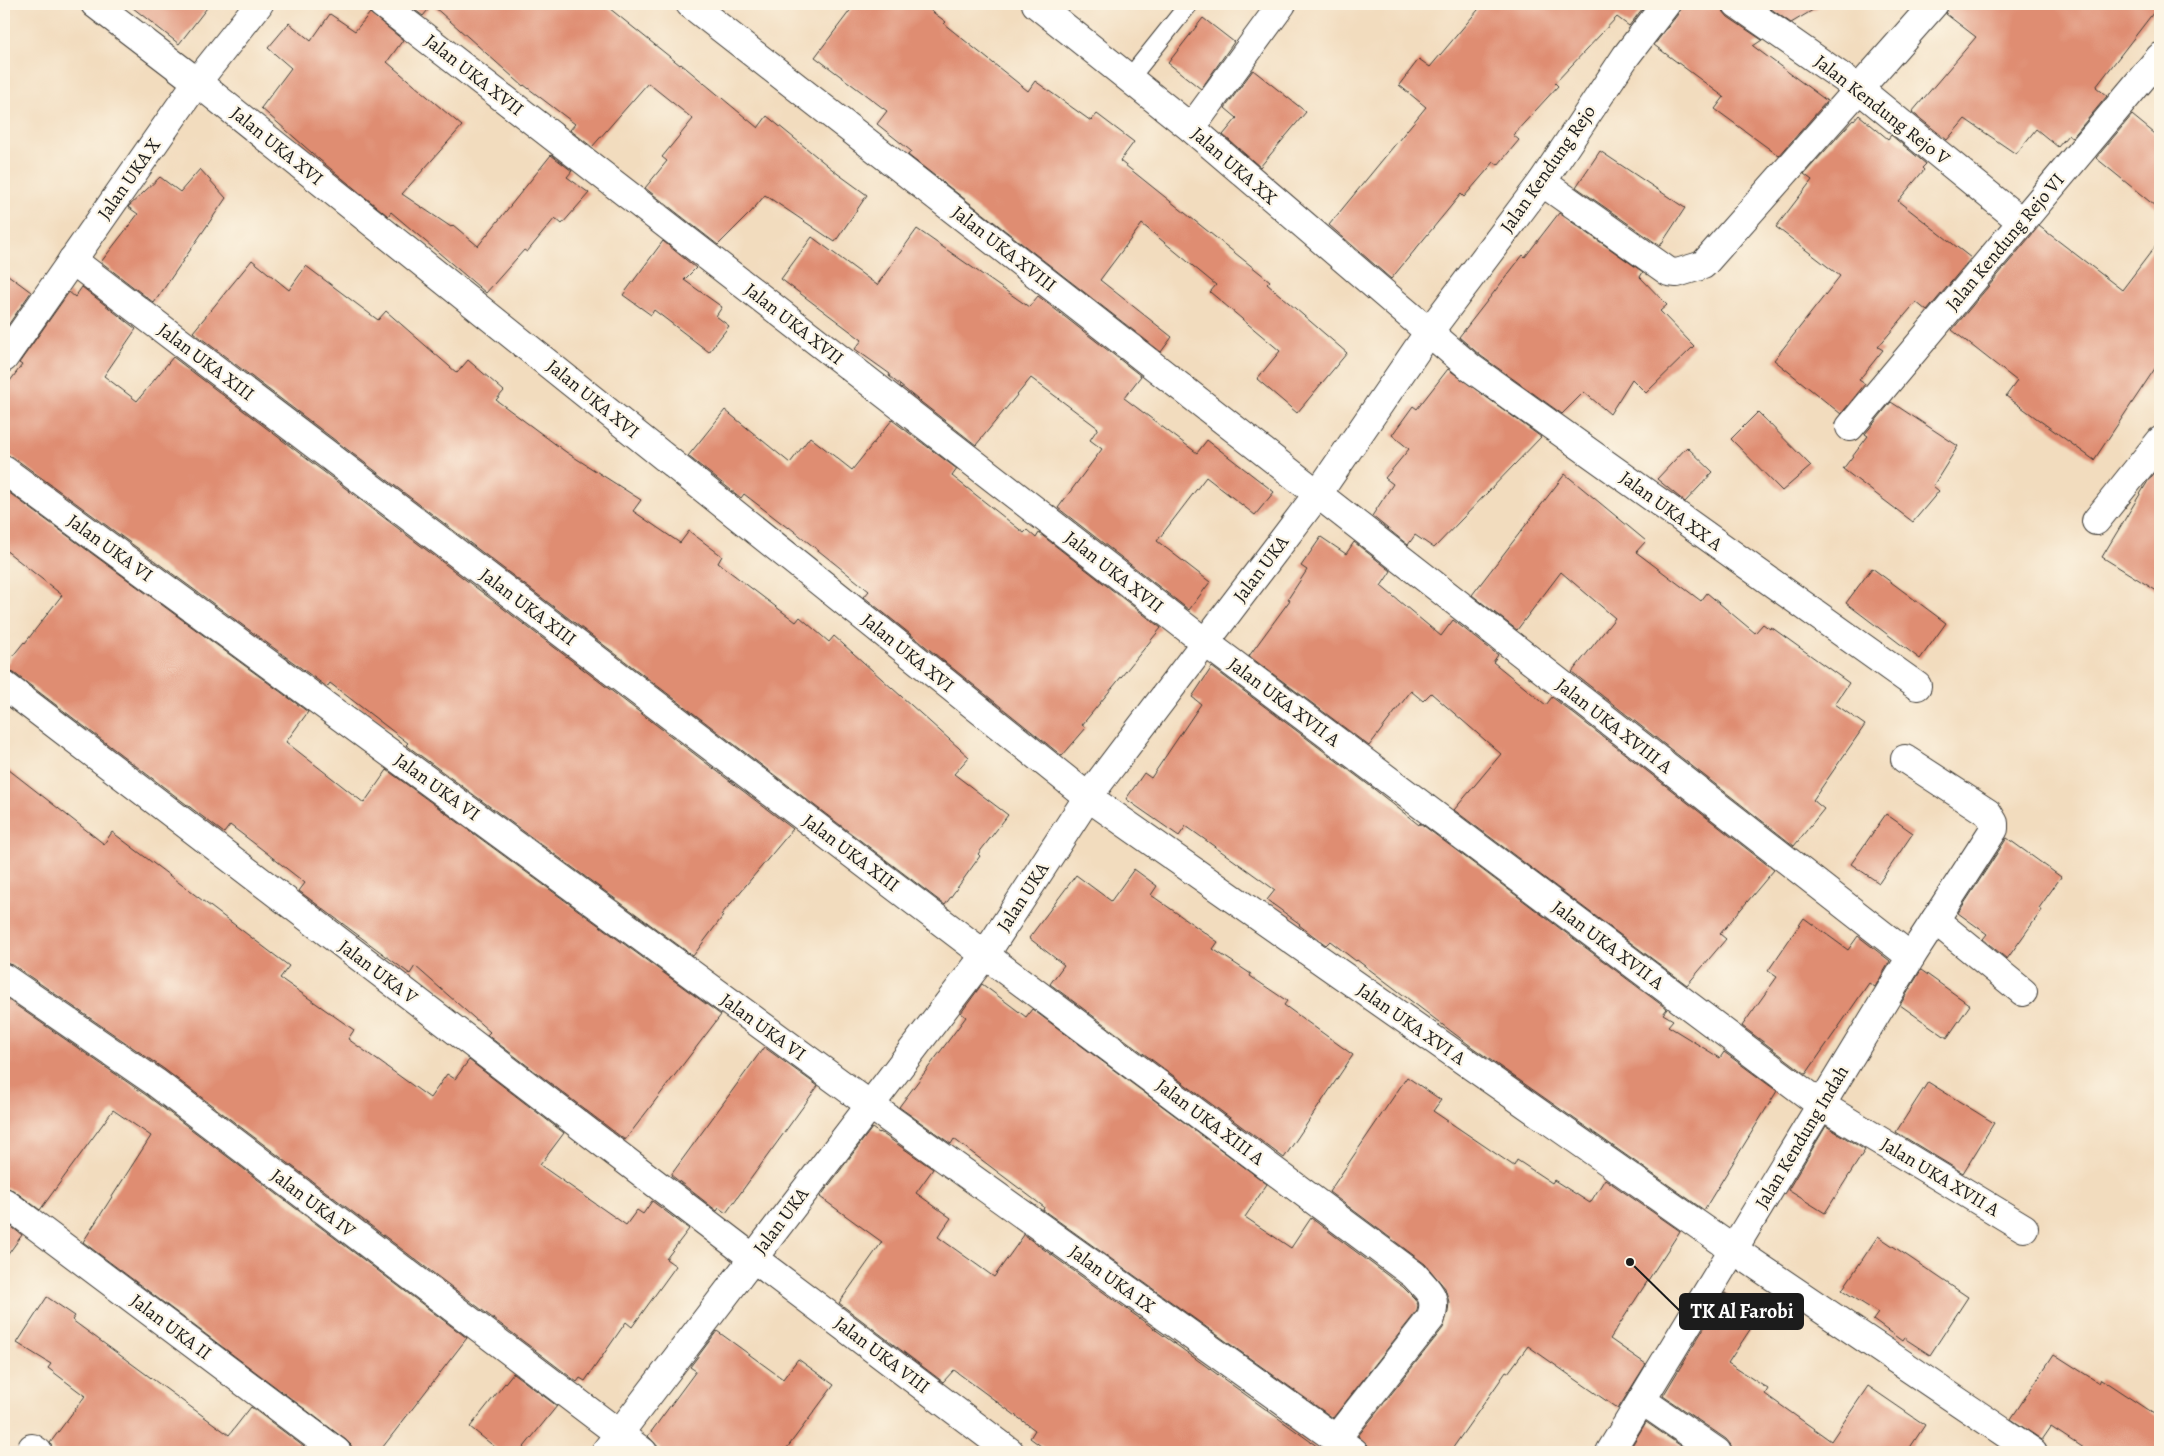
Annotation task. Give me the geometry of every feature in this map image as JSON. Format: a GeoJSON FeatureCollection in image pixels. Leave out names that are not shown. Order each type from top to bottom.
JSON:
{"type":"FeatureCollection","features":[{"type":"Feature","properties":{"kind":"street","name":"Jalan UKA XVI"},"geometry":{"type":"LineString","coordinates":[[95,4],[197,82],[1088,797]]}},
{"type":"Feature","properties":{"kind":"street","name":"Jalan UKA X"},"geometry":{"type":"LineString","coordinates":[[4,358],[197,82],[258,4]]}},
{"type":"Feature","properties":{"kind":"street","name":"Jalan UKA XVII"},"geometry":{"type":"LineString","coordinates":[[382,4],[1206,643]]}},
{"type":"Feature","properties":{"kind":"street","name":"Jalan UKA XVIII"},"geometry":{"type":"LineString","coordinates":[[690,4],[1317,495]]}},
{"type":"Feature","properties":{"kind":"street","name":"Jalan UKA XX"},"geometry":{"type":"LineString","coordinates":[[1036,4],[1191,128],[1429,332]]}},
{"type":"Feature","properties":{"kind":"street"},"geometry":{"type":"LineString","coordinates":[[1191,128],[1282,4]]}},
{"type":"Feature","properties":{"kind":"street","name":"Jalan Kendung Rejo"},"geometry":{"type":"LineString","coordinates":[[1429,332],[1542,182],[1633,47],[1666,4]]}},
{"type":"Feature","properties":{"kind":"street","name":"Jalan Kendung Rejo V"},"geometry":{"type":"LineString","coordinates":[[1737,4],[1859,88],[2022,222]]}},
{"type":"Feature","properties":{"kind":"street"},"geometry":{"type":"LineString","coordinates":[[1542,182],[1669,272],[1693,268],[1934,4]]}},
{"type":"Feature","properties":{"kind":"street","name":"Jalan Kendung Rejo VI"},"geometry":{"type":"LineString","coordinates":[[1850,427],[2160,56]]}},
{"type":"Feature","properties":{"kind":"street","name":"Jalan UKA XIII"},"geometry":{"type":"LineString","coordinates":[[72,260],[985,955]]}},
{"type":"Feature","properties":{"kind":"street","name":"Jalan UKA"},"geometry":{"type":"LineString","coordinates":[[611,1444],[985,955],[1088,797],[1317,495],[1429,332]]}},
{"type":"Feature","properties":{"kind":"street","name":"Jalan UKA XX A"},"geometry":{"type":"LineString","coordinates":[[1429,332],[1471,368],[1916,686]]}},
{"type":"Feature","properties":{"kind":"street"},"geometry":{"type":"LineString","coordinates":[[2096,521],[2160,441]]}},
{"type":"Feature","properties":{"kind":"street","name":"Jalan UKA VI"},"geometry":{"type":"LineString","coordinates":[[4,470],[870,1105]]}},
{"type":"Feature","properties":{"kind":"street","name":"Jalan UKA XVIII A"},"geometry":{"type":"LineString","coordinates":[[1317,495],[1911,957]]}},
{"type":"Feature","properties":{"kind":"street","name":"Jalan UKA XVII A"},"geometry":{"type":"LineString","coordinates":[[1206,643],[1821,1105],[2024,1228]]}},
{"type":"Feature","properties":{"kind":"street","name":"Jalan UKA V"},"geometry":{"type":"LineString","coordinates":[[4,685],[753,1258]]}},
{"type":"Feature","properties":{"kind":"street","name":"Jalan Kendung Indah"},"geometry":{"type":"LineString","coordinates":[[1610,1452],[1643,1401],[1911,957],[1994,829],[1994,823],[1988,814],[1906,759]]}},
{"type":"Feature","properties":{"kind":"street","name":"Jalan UKA XVI A"},"geometry":{"type":"LineString","coordinates":[[1088,797],[1734,1250],[2033,1452]]}},
{"type":"Feature","properties":{"kind":"street"},"geometry":{"type":"LineString","coordinates":[[1935,920],[2023,992]]}},
{"type":"Feature","properties":{"kind":"street","name":"Jalan UKA XIII A"},"geometry":{"type":"LineString","coordinates":[[985,955],[1414,1275],[1431,1293],[1435,1306],[1431,1318],[1344,1446]]}},
{"type":"Feature","properties":{"kind":"street","name":"Jalan UKA IV"},"geometry":{"type":"LineString","coordinates":[[4,978],[155,1082],[611,1444],[643,1452]]}},
{"type":"Feature","properties":{"kind":"street","name":"Jalan UKA IX"},"geometry":{"type":"LineString","coordinates":[[870,1105],[1344,1446]]}},
{"type":"Feature","properties":{"kind":"street","name":"Jalan UKA II"},"geometry":{"type":"LineString","coordinates":[[4,1202],[338,1452]]}},
{"type":"Feature","properties":{"kind":"street","name":"Jalan UKA VIII"},"geometry":{"type":"LineString","coordinates":[[753,1258],[1010,1452]]}},
{"type":"Feature","properties":{"kind":"street"},"geometry":{"type":"LineString","coordinates":[[1643,1401],[1717,1452]]}},
{"type":"Feature","properties":{"kind":"lane"},"geometry":{"type":"LineString","coordinates":[[1129,79],[1189,4]]}},
{"type":"Feature","properties":{"kind":"building"},"geometry":{"type":"Polygon","coordinates":[[[128,4],[210,4],[179,44],[128,4]]]}},
{"type":"Feature","properties":{"kind":"building"},"geometry":{"type":"Polygon","coordinates":[[[407,4],[604,4],[681,64],[758,128],[767,116],[867,195],[835,242],[765,195],[718,245],[645,188],[667,161],[662,157],[693,119],[648,83],[592,147],[570,130],[575,124],[523,86],[432,5],[423,16],[407,4]]]}},
{"type":"Feature","properties":{"kind":"building"},"geometry":{"type":"Polygon","coordinates":[[[855,4],[922,4],[946,22],[944,24],[1028,91],[1035,81],[1091,121],[1097,114],[1134,142],[1120,161],[1270,281],[1267,284],[1347,353],[1297,413],[1257,379],[1280,351],[1210,292],[1216,285],[1142,224],[1100,280],[1172,337],[1161,352],[908,155],[911,151],[877,124],[887,111],[815,57],[855,4]]]}},
{"type":"Feature","properties":{"kind":"building"},"geometry":{"type":"Polygon","coordinates":[[[1483,4],[1646,4],[1629,26],[1617,17],[1555,83],[1558,86],[1513,135],[1519,140],[1498,165],[1494,162],[1464,197],[1461,194],[1391,279],[1329,225],[1426,107],[1399,85],[1419,59],[1430,67],[1483,4]]]}},
{"type":"Feature","properties":{"kind":"building"},"geometry":{"type":"Polygon","coordinates":[[[1681,4],[1722,4],[1723,11],[1728,17],[1762,40],[1753,46],[1827,101],[1779,156],[1715,109],[1724,97],[1654,45],[1678,14],[1681,4]]]}},
{"type":"Feature","properties":{"kind":"building"},"geometry":{"type":"Polygon","coordinates":[[[1764,4],[1823,4],[1791,23],[1764,4]]]}},
{"type":"Feature","properties":{"kind":"building"},"geometry":{"type":"Polygon","coordinates":[[[1949,4],[2160,4],[2096,87],[2107,96],[2072,138],[2068,135],[2058,147],[2036,129],[2016,154],[1965,119],[1947,140],[1912,112],[1976,37],[1946,14],[1949,4]]]}},
{"type":"Feature","properties":{"kind":"building"},"geometry":{"type":"Polygon","coordinates":[[[370,13],[403,40],[387,62],[462,126],[402,194],[451,227],[453,225],[478,246],[551,155],[572,171],[567,177],[589,193],[562,224],[555,218],[527,252],[524,250],[486,293],[391,212],[388,216],[261,108],[291,68],[268,48],[289,23],[311,41],[330,14],[355,31],[370,13]]]}},
{"type":"Feature","properties":{"kind":"building"},"geometry":{"type":"Polygon","coordinates":[[[1203,18],[1234,42],[1201,89],[1168,63],[1203,18]]]}},
{"type":"Feature","properties":{"kind":"building"},"geometry":{"type":"Polygon","coordinates":[[[1253,70],[1306,112],[1260,167],[1223,135],[1237,118],[1225,108],[1253,70]]]}},
{"type":"Feature","properties":{"kind":"building"},"geometry":{"type":"Polygon","coordinates":[[[1859,115],[1888,139],[1891,135],[1926,164],[1922,168],[1924,170],[1898,201],[1971,258],[1927,311],[1916,302],[1878,347],[1883,350],[1859,380],[1865,384],[1841,414],[1774,360],[1840,276],[1776,227],[1812,180],[1804,174],[1859,115]]]}},
{"type":"Feature","properties":{"kind":"building"},"geometry":{"type":"Polygon","coordinates":[[[2132,115],[2160,138],[2160,210],[2096,158],[2132,115]]]}},
{"type":"Feature","properties":{"kind":"building"},"geometry":{"type":"Polygon","coordinates":[[[1600,151],[1685,208],[1660,246],[1576,187],[1600,151]]]}},
{"type":"Feature","properties":{"kind":"building"},"geometry":{"type":"Polygon","coordinates":[[[200,169],[226,198],[154,303],[101,262],[138,214],[128,207],[160,177],[180,192],[200,169]]]}},
{"type":"Feature","properties":{"kind":"building"},"geometry":{"type":"Polygon","coordinates":[[[1559,213],[1643,272],[1640,277],[1667,305],[1660,311],[1694,346],[1646,393],[1632,379],[1610,414],[1584,392],[1562,414],[1481,356],[1459,337],[1523,255],[1525,257],[1559,213]]]}},
{"type":"Feature","properties":{"kind":"building"},"geometry":{"type":"Polygon","coordinates":[[[2039,226],[2122,290],[2160,240],[2160,361],[2094,460],[2006,396],[2017,381],[1952,330],[2039,226]]]}},
{"type":"Feature","properties":{"kind":"building"},"geometry":{"type":"Polygon","coordinates":[[[917,229],[1029,307],[1038,296],[1141,376],[1124,398],[1197,453],[1207,440],[1274,492],[1255,515],[1206,477],[1157,541],[1210,582],[1189,610],[1058,508],[1102,449],[1090,440],[1098,428],[1031,378],[976,445],[912,395],[889,376],[890,374],[855,349],[862,340],[781,279],[812,237],[877,285],[917,229]]]}},
{"type":"Feature","properties":{"kind":"building"},"geometry":{"type":"Polygon","coordinates":[[[663,241],[696,268],[684,280],[722,307],[716,316],[729,326],[709,352],[654,310],[651,315],[623,295],[663,241]]]}},
{"type":"Feature","properties":{"kind":"building"},"geometry":{"type":"Polygon","coordinates":[[[252,260],[289,290],[306,266],[378,320],[386,311],[457,373],[468,360],[504,391],[496,400],[566,452],[641,500],[633,511],[680,543],[689,531],[722,556],[718,563],[796,622],[800,617],[829,642],[834,636],[969,757],[954,774],[1008,815],[978,854],[980,856],[945,905],[193,332],[252,260]]]}},
{"type":"Feature","properties":{"kind":"building"},"geometry":{"type":"Polygon","coordinates":[[[4,272],[31,292],[4,331],[4,272]]]}},
{"type":"Feature","properties":{"kind":"building"},"geometry":{"type":"Polygon","coordinates":[[[82,287],[136,329],[104,376],[137,401],[173,357],[793,829],[721,915],[723,916],[693,956],[406,745],[408,743],[330,683],[327,687],[13,457],[4,455],[4,389],[22,365],[19,363],[69,292],[75,297],[82,287]]]}},
{"type":"Feature","properties":{"kind":"building"},"geometry":{"type":"Polygon","coordinates":[[[1448,369],[1541,437],[1434,548],[1415,535],[1408,545],[1372,516],[1393,484],[1385,478],[1409,449],[1392,435],[1413,406],[1417,409],[1448,369]]]}},
{"type":"Feature","properties":{"kind":"building"},"geometry":{"type":"Polygon","coordinates":[[[1891,402],[1958,446],[1933,486],[1939,491],[1913,522],[1843,469],[1868,436],[1865,434],[1891,402]]]}},
{"type":"Feature","properties":{"kind":"building"},"geometry":{"type":"Polygon","coordinates":[[[725,410],[790,463],[810,437],[852,470],[892,420],[957,469],[952,476],[1024,533],[1027,530],[1036,538],[1039,533],[1161,628],[1082,725],[1086,728],[1062,756],[864,597],[869,591],[789,527],[744,494],[741,498],[688,456],[725,410]]]}},
{"type":"Feature","properties":{"kind":"building"},"geometry":{"type":"Polygon","coordinates":[[[1758,412],[1811,466],[1782,491],[1731,439],[1758,412]]]}},
{"type":"Feature","properties":{"kind":"building"},"geometry":{"type":"Polygon","coordinates":[[[1687,447],[1713,472],[1685,502],[1657,479],[1687,447]]]}},
{"type":"Feature","properties":{"kind":"building"},"geometry":{"type":"Polygon","coordinates":[[[2160,466],[2160,593],[2102,557],[2148,481],[2160,466]]]}},
{"type":"Feature","properties":{"kind":"building"},"geometry":{"type":"Polygon","coordinates":[[[1565,474],[1646,541],[1636,552],[1701,601],[1707,593],[1755,633],[1763,624],[1770,629],[1771,627],[1849,683],[1835,704],[1865,725],[1813,800],[1824,809],[1794,846],[1572,672],[1615,618],[1561,572],[1517,630],[1472,595],[1565,474]]]}},
{"type":"Feature","properties":{"kind":"building"},"geometry":{"type":"Polygon","coordinates":[[[4,489],[308,712],[286,742],[364,803],[387,770],[721,1015],[625,1140],[487,1035],[490,1032],[415,966],[410,974],[299,891],[305,883],[230,825],[224,833],[14,673],[4,670],[4,667],[62,595],[4,549],[4,489]]]}},
{"type":"Feature","properties":{"kind":"building"},"geometry":{"type":"Polygon","coordinates":[[[1321,537],[1346,554],[1354,542],[1391,571],[1381,586],[1441,636],[1453,620],[1498,655],[1493,662],[1546,705],[1552,697],[1774,870],[1720,934],[1726,939],[1687,985],[1454,810],[1501,754],[1431,693],[1423,701],[1411,691],[1369,746],[1249,656],[1290,600],[1288,599],[1307,570],[1301,566],[1321,537]]]}},
{"type":"Feature","properties":{"kind":"building"},"geometry":{"type":"Polygon","coordinates":[[[1872,568],[1946,623],[1920,659],[1846,603],[1872,568]]]}},
{"type":"Feature","properties":{"kind":"building"},"geometry":{"type":"Polygon","coordinates":[[[1212,667],[1419,825],[1420,823],[1667,1009],[1663,1014],[1673,1020],[1668,1026],[1720,1058],[1724,1052],[1777,1091],[1704,1210],[1472,1047],[1330,941],[1326,945],[1311,934],[1267,900],[1275,890],[1186,826],[1179,836],[1126,799],[1144,773],[1151,778],[1201,704],[1192,697],[1212,667]]]}},
{"type":"Feature","properties":{"kind":"building"},"geometry":{"type":"Polygon","coordinates":[[[4,766],[104,844],[112,832],[289,966],[280,978],[354,1030],[348,1039],[430,1098],[447,1074],[455,1079],[469,1060],[564,1133],[540,1165],[626,1225],[637,1210],[643,1214],[652,1201],[689,1229],[666,1259],[676,1266],[632,1327],[626,1322],[585,1381],[580,1378],[577,1382],[164,1069],[13,965],[4,963],[4,766]]]}},
{"type":"Feature","properties":{"kind":"building"},"geometry":{"type":"Polygon","coordinates":[[[1886,814],[1913,833],[1879,883],[1851,864],[1886,814]]]}},
{"type":"Feature","properties":{"kind":"building"},"geometry":{"type":"Polygon","coordinates":[[[2007,838],[2061,877],[2039,908],[2042,910],[2007,959],[1983,939],[1987,934],[1958,913],[2007,838]]]}},
{"type":"Feature","properties":{"kind":"building"},"geometry":{"type":"Polygon","coordinates":[[[1134,869],[1157,886],[1151,895],[1218,942],[1213,949],[1287,1001],[1284,1005],[1353,1055],[1284,1158],[1050,984],[1064,965],[1029,938],[1076,875],[1111,901],[1134,869]]]}},
{"type":"Feature","properties":{"kind":"building"},"geometry":{"type":"Polygon","coordinates":[[[1804,918],[1848,950],[1858,936],[1890,961],[1875,987],[1869,983],[1806,1074],[1742,1026],[1777,977],[1768,971],[1804,918]]]}},
{"type":"Feature","properties":{"kind":"building"},"geometry":{"type":"Polygon","coordinates":[[[1921,970],[1970,1005],[1947,1038],[1900,1005],[1921,970]]]}},
{"type":"Feature","properties":{"kind":"building"},"geometry":{"type":"Polygon","coordinates":[[[982,984],[1026,1017],[1032,1009],[1267,1184],[1245,1217],[1291,1248],[1311,1218],[1403,1287],[1415,1299],[1418,1305],[1417,1311],[1333,1418],[1043,1210],[1044,1207],[954,1139],[951,1144],[899,1107],[966,1017],[961,1013],[982,984]]]}},
{"type":"Feature","properties":{"kind":"building"},"geometry":{"type":"Polygon","coordinates":[[[4,997],[146,1095],[467,1338],[379,1452],[352,1452],[351,1445],[346,1440],[83,1242],[151,1136],[113,1110],[40,1210],[13,1190],[4,1187],[4,997]]]}},
{"type":"Feature","properties":{"kind":"building"},"geometry":{"type":"Polygon","coordinates":[[[764,1047],[818,1086],[726,1213],[719,1208],[717,1211],[671,1175],[764,1047]]]}},
{"type":"Feature","properties":{"kind":"building"},"geometry":{"type":"Polygon","coordinates":[[[1407,1077],[1441,1100],[1433,1111],[1514,1166],[1517,1160],[1552,1183],[1554,1180],[1590,1203],[1605,1179],[1680,1231],[1610,1339],[1646,1364],[1618,1409],[1528,1346],[1508,1373],[1506,1372],[1450,1452],[1369,1452],[1368,1445],[1358,1436],[1443,1328],[1448,1312],[1449,1302],[1445,1288],[1425,1264],[1329,1192],[1407,1077]]]}},
{"type":"Feature","properties":{"kind":"building"},"geometry":{"type":"Polygon","coordinates":[[[1928,1082],[1994,1123],[1963,1173],[1896,1132],[1928,1082]]]}},
{"type":"Feature","properties":{"kind":"building"},"geometry":{"type":"Polygon","coordinates":[[[1826,1126],[1865,1150],[1825,1213],[1788,1190],[1826,1126]]]}},
{"type":"Feature","properties":{"kind":"building"},"geometry":{"type":"Polygon","coordinates":[[[872,1128],[933,1169],[916,1193],[951,1218],[938,1237],[994,1277],[1024,1235],[1325,1452],[1049,1452],[1030,1438],[1035,1430],[954,1370],[943,1382],[839,1303],[882,1242],[820,1197],[872,1128]]]}},
{"type":"Feature","properties":{"kind":"building"},"geometry":{"type":"Polygon","coordinates":[[[4,1221],[22,1235],[4,1260],[4,1221]]]}},
{"type":"Feature","properties":{"kind":"building"},"geometry":{"type":"Polygon","coordinates":[[[1878,1236],[1968,1297],[1930,1355],[1904,1338],[1902,1341],[1873,1320],[1878,1313],[1842,1290],[1878,1236]]]}},
{"type":"Feature","properties":{"kind":"building"},"geometry":{"type":"Polygon","coordinates":[[[1725,1293],[1759,1316],[1728,1363],[1768,1389],[1765,1394],[1831,1441],[1868,1386],[1925,1425],[1907,1452],[1732,1452],[1731,1445],[1726,1439],[1663,1396],[1725,1293]]]}},
{"type":"Feature","properties":{"kind":"building"},"geometry":{"type":"Polygon","coordinates":[[[47,1297],[75,1316],[72,1320],[229,1435],[251,1407],[311,1452],[54,1452],[50,1443],[85,1396],[48,1368],[51,1364],[17,1343],[47,1297]]]}},
{"type":"Feature","properties":{"kind":"building"},"geometry":{"type":"Polygon","coordinates":[[[717,1331],[783,1379],[798,1359],[834,1385],[784,1452],[663,1452],[648,1436],[696,1371],[690,1367],[717,1331]]]}},
{"type":"Feature","properties":{"kind":"building"},"geometry":{"type":"Polygon","coordinates":[[[2054,1354],[2099,1383],[2101,1379],[2160,1418],[2160,1452],[2089,1452],[2051,1427],[2042,1440],[2011,1419],[2054,1354]]]}},
{"type":"Feature","properties":{"kind":"building"},"geometry":{"type":"Polygon","coordinates":[[[513,1373],[557,1406],[520,1452],[501,1452],[470,1427],[513,1373]]]}},
{"type":"Feature","properties":{"kind":"building"},"geometry":{"type":"Polygon","coordinates":[[[1646,1422],[1690,1452],[1628,1452],[1646,1422]]]}},
{"type":"Feature","properties":{"kind":"place","name":"TK Al Farobi"},"geometry":{"type":"Point","coordinates":[1630,1262]}}]}
